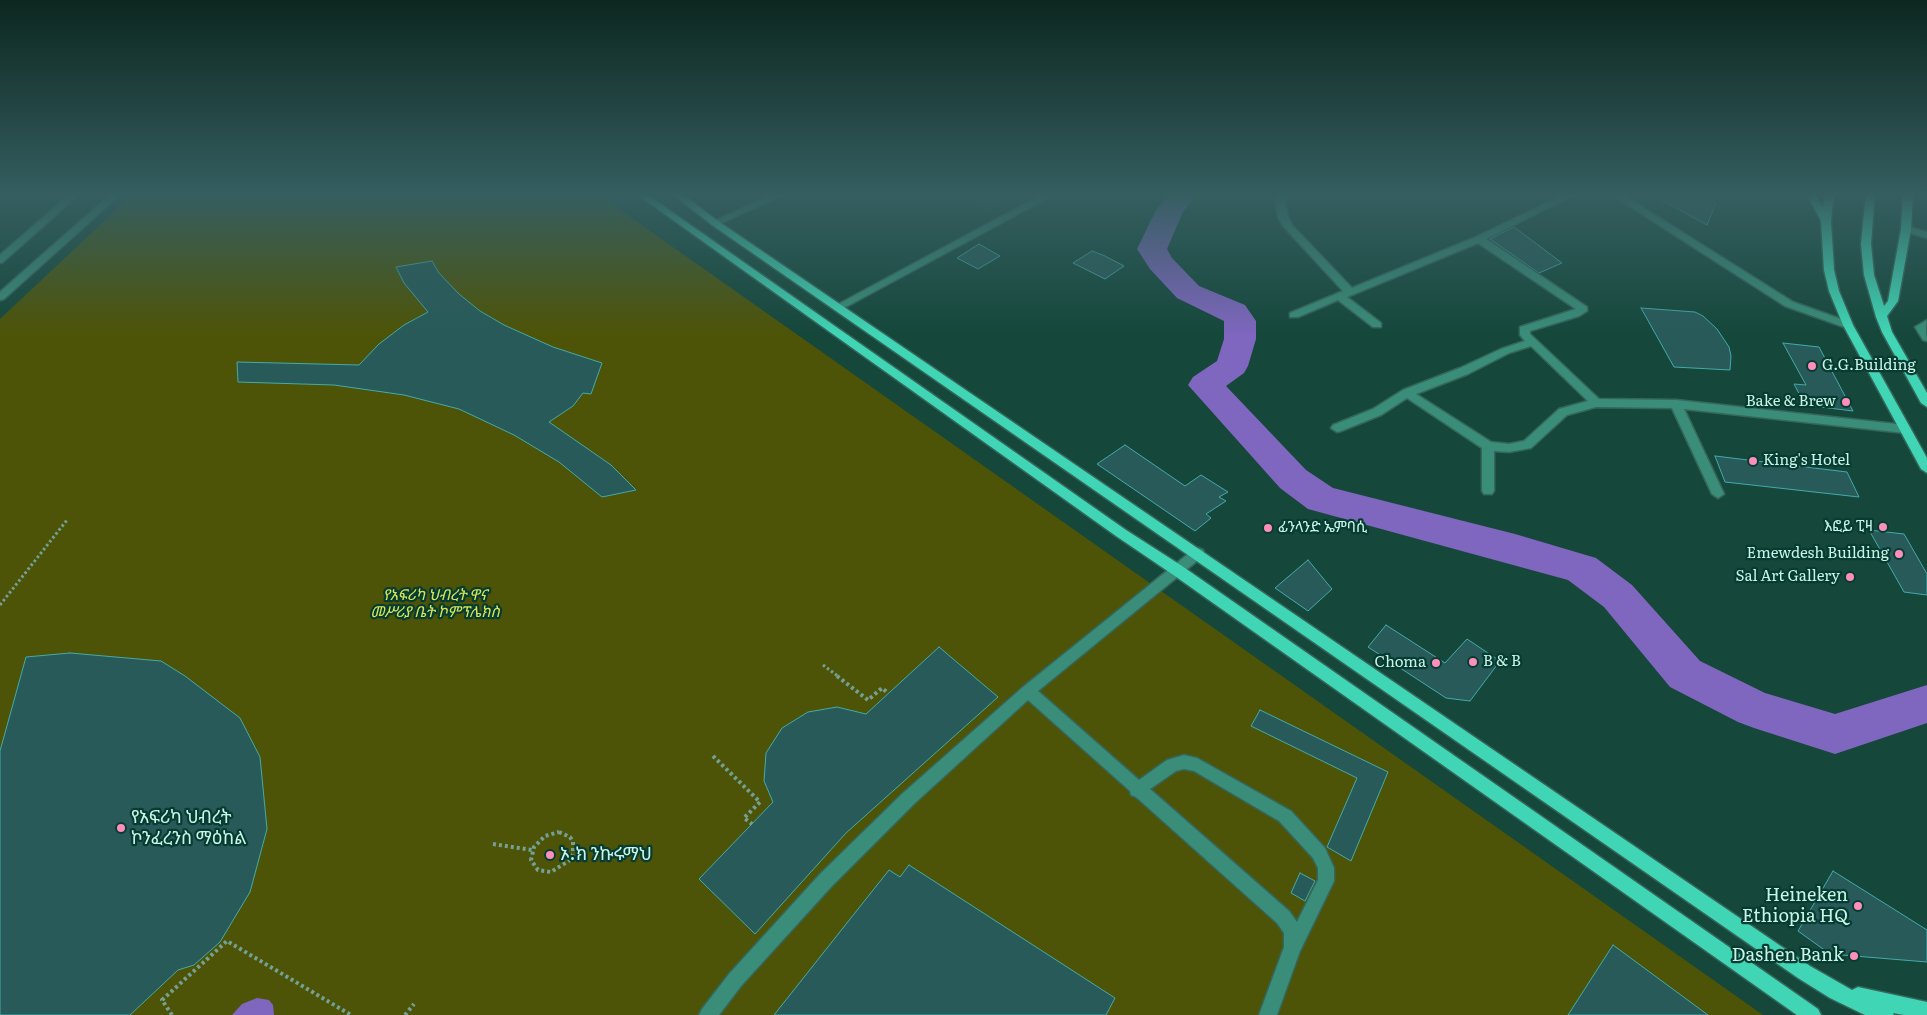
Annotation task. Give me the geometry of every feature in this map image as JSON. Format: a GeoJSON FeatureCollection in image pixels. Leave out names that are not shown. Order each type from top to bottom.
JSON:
{"type":"FeatureCollection","features":[{"type":"Feature","properties":{"kind":"main road"},"geometry":{"type":"LineString","coordinates":[[708,240],[1121,533],[1177,570],[1807,1013]]}},
{"type":"Feature","properties":{"kind":"main road"},"geometry":{"type":"LineString","coordinates":[[740,240],[1836,992],[1885,1015]]}},
{"type":"Feature","properties":{"kind":"main road"},"geometry":{"type":"LineString","coordinates":[[1828,240],[1834,291],[1848,325],[1927,469]]}},
{"type":"Feature","properties":{"kind":"main road"},"geometry":{"type":"LineString","coordinates":[[1866,240],[1869,275],[1881,316],[1927,403]]}},
{"type":"Feature","properties":{"kind":"main road"},"geometry":{"type":"LineString","coordinates":[[1881,316],[1893,301],[1904,240]]}},
{"type":"Feature","properties":{"kind":"main road"},"geometry":{"type":"LineString","coordinates":[[804,307],[823,297]]}},
{"type":"Feature","properties":{"kind":"main road"},"geometry":{"type":"LineString","coordinates":[[1836,992],[1927,1011]]}},
{"type":"Feature","properties":{"kind":"street"},"geometry":{"type":"LineString","coordinates":[[0,260],[22,240]]}},
{"type":"Feature","properties":{"kind":"street"},"geometry":{"type":"LineString","coordinates":[[0,297],[64,240]]}},
{"type":"Feature","properties":{"kind":"street"},"geometry":{"type":"LineString","coordinates":[[838,307],[963,240]]}},
{"type":"Feature","properties":{"kind":"street"},"geometry":{"type":"LineString","coordinates":[[1301,240],[1350,292]]}},
{"type":"Feature","properties":{"kind":"street"},"geometry":{"type":"LineString","coordinates":[[1294,315],[1477,240]]}},
{"type":"Feature","properties":{"kind":"street"},"geometry":{"type":"LineString","coordinates":[[1482,240],[1582,309],[1575,314],[1524,329],[1525,335],[1596,403]]}},
{"type":"Feature","properties":{"kind":"street"},"geometry":{"type":"LineString","coordinates":[[1689,240],[1789,304],[1848,325]]}},
{"type":"Feature","properties":{"kind":"street"},"geometry":{"type":"LineString","coordinates":[[1339,296],[1377,325]]}},
{"type":"Feature","properties":{"kind":"street"},"geometry":{"type":"LineString","coordinates":[[1927,323],[1920,327],[1927,338]]}},
{"type":"Feature","properties":{"kind":"street"},"geometry":{"type":"LineString","coordinates":[[1337,428],[1377,412],[1407,393],[1464,371],[1505,351],[1533,342]]}},
{"type":"Feature","properties":{"kind":"street"},"geometry":{"type":"LineString","coordinates":[[1407,393],[1488,446],[1510,448],[1527,445],[1563,412],[1596,403],[1676,404],[1905,429]]}},
{"type":"Feature","properties":{"kind":"street"},"geometry":{"type":"LineString","coordinates":[[1676,404],[1718,494]]}},
{"type":"Feature","properties":{"kind":"street"},"geometry":{"type":"LineString","coordinates":[[1488,446],[1488,491]]}},
{"type":"Feature","properties":{"kind":"street"},"geometry":{"type":"LineString","coordinates":[[708,1015],[735,980],[826,880],[909,798],[1028,691],[1198,553]]}},
{"type":"Feature","properties":{"kind":"street"},"geometry":{"type":"LineString","coordinates":[[1028,691],[1283,917],[1292,930],[1293,946]]}},
{"type":"Feature","properties":{"kind":"street"},"geometry":{"type":"LineString","coordinates":[[1138,790],[1172,765],[1184,762],[1197,765],[1285,816],[1319,853],[1326,868],[1326,881],[1293,946],[1268,1015]]}},
{"type":"Feature","properties":{"kind":"path"},"geometry":{"type":"LineString","coordinates":[[0,605],[68,520]]}},
{"type":"Feature","properties":{"kind":"path"},"geometry":{"type":"LineString","coordinates":[[822,665],[868,700],[882,688],[888,693]]}},
{"type":"Feature","properties":{"kind":"path"},"geometry":{"type":"LineString","coordinates":[[713,756],[760,802],[744,818],[752,824]]}},
{"type":"Feature","properties":{"kind":"path"},"geometry":{"type":"LineString","coordinates":[[552,833],[565,834],[573,842],[573,854],[570,860],[551,872],[538,870],[533,866],[531,860],[532,850],[538,841],[552,833]]}},
{"type":"Feature","properties":{"kind":"path"},"geometry":{"type":"LineString","coordinates":[[493,844],[532,850]]}},
{"type":"Feature","properties":{"kind":"path"},"geometry":{"type":"LineString","coordinates":[[172,1015],[162,1000],[227,941],[351,1015]]}},
{"type":"Feature","properties":{"kind":"path"},"geometry":{"type":"LineString","coordinates":[[405,1015],[414,1004]]}},
{"type":"Feature","properties":{"kind":"green space","name":"የአፍሪካ ህብረት ዋና መሥሪያ ቤት ኮምፕሌክስ"},"geometry":{"type":"Polygon","coordinates":[[[84,240],[663,240],[1763,1015],[0,1015],[0,319],[84,240]]]}},
{"type":"Feature","properties":{"kind":"shaded area"},"geometry":{"type":"Polygon","coordinates":[[[257,998],[269,1000],[273,1005],[274,1015],[232,1015],[242,1004],[257,998]]]}},
{"type":"Feature","properties":{"kind":"building"},"geometry":{"type":"Polygon","coordinates":[[[1492,240],[1532,240],[1562,263],[1539,273],[1492,240]]]}},
{"type":"Feature","properties":{"kind":"building"},"geometry":{"type":"Polygon","coordinates":[[[979,244],[1000,256],[978,269],[957,258],[979,244]]]}},
{"type":"Feature","properties":{"kind":"building"},"geometry":{"type":"Polygon","coordinates":[[[1092,251],[1124,266],[1105,279],[1073,263],[1092,251]]]}},
{"type":"Feature","properties":{"kind":"building"},"geometry":{"type":"Polygon","coordinates":[[[432,261],[439,273],[459,294],[480,311],[504,325],[553,347],[602,363],[591,394],[583,393],[573,406],[549,422],[611,465],[636,490],[602,497],[559,462],[514,435],[459,409],[404,395],[334,385],[238,382],[237,362],[359,365],[379,344],[404,325],[428,312],[404,283],[396,267],[432,261]]]}},
{"type":"Feature","properties":{"kind":"building"},"geometry":{"type":"Polygon","coordinates":[[[1641,308],[1695,312],[1703,316],[1717,329],[1729,347],[1731,356],[1730,370],[1674,367],[1641,308]]]}},
{"type":"Feature","properties":{"kind":"building","name":"G.G.Building"},"geometry":{"type":"Polygon","coordinates":[[[1783,343],[1819,347],[1853,411],[1805,405],[1794,384],[1806,385],[1783,343]]]}},
{"type":"Feature","properties":{"kind":"building"},"geometry":{"type":"Polygon","coordinates":[[[1125,445],[1185,486],[1201,475],[1228,492],[1219,497],[1226,501],[1206,514],[1211,518],[1195,531],[1097,464],[1125,445]]]}},
{"type":"Feature","properties":{"kind":"building"},"geometry":{"type":"Polygon","coordinates":[[[1715,456],[1847,472],[1859,497],[1725,482],[1715,456]]]}},
{"type":"Feature","properties":{"kind":"building","name":"Emewdesh Building"},"geometry":{"type":"Polygon","coordinates":[[[1869,530],[1904,534],[1927,574],[1927,595],[1904,592],[1869,530]]]}},
{"type":"Feature","properties":{"kind":"building"},"geometry":{"type":"Polygon","coordinates":[[[1308,560],[1332,589],[1308,611],[1275,588],[1308,560]]]}},
{"type":"Feature","properties":{"kind":"building","name":"B & B"},"geometry":{"type":"Polygon","coordinates":[[[1386,625],[1445,663],[1467,639],[1500,661],[1470,701],[1446,698],[1368,647],[1386,625]]]}},
{"type":"Feature","properties":{"kind":"building"},"geometry":{"type":"Polygon","coordinates":[[[939,647],[998,697],[846,833],[755,934],[699,879],[773,802],[764,781],[766,753],[782,728],[808,712],[837,707],[866,714],[939,647]]]}},
{"type":"Feature","properties":{"kind":"building","name":"የአፍሪካ ህብረት ኮንፈረንስ ማዕከል"},"geometry":{"type":"Polygon","coordinates":[[[70,653],[161,661],[185,676],[240,718],[260,757],[267,829],[250,892],[220,942],[194,965],[178,970],[130,1015],[0,1015],[0,751],[26,657],[70,653]]]}},
{"type":"Feature","properties":{"kind":"building"},"geometry":{"type":"Polygon","coordinates":[[[1260,710],[1388,772],[1351,861],[1327,847],[1357,778],[1251,726],[1260,710]]]}},
{"type":"Feature","properties":{"kind":"building"},"geometry":{"type":"Polygon","coordinates":[[[909,865],[1115,998],[1106,1015],[774,1015],[889,870],[900,877],[909,865]]]}},
{"type":"Feature","properties":{"kind":"building"},"geometry":{"type":"Polygon","coordinates":[[[1833,871],[1927,930],[1927,962],[1830,954],[1798,931],[1833,871]]]}},
{"type":"Feature","properties":{"kind":"building"},"geometry":{"type":"Polygon","coordinates":[[[1300,873],[1315,881],[1305,901],[1291,893],[1300,873]]]}},
{"type":"Feature","properties":{"kind":"building"},"geometry":{"type":"Polygon","coordinates":[[[1613,945],[1708,1015],[1568,1015],[1613,945]]]}},
{"type":"Feature","properties":{"kind":"waterway"},"geometry":{"type":"LineString","coordinates":[[1156,240],[1152,249],[1160,263],[1188,292],[1234,312],[1240,321],[1240,339],[1232,366],[1205,385],[1293,479],[1321,499],[1515,549],[1582,569],[1618,596],[1685,674],[1754,709],[1835,734],[1927,704]]}},
{"type":"Feature","properties":{"kind":"place","name":"G.G.Building"},"geometry":{"type":"Point","coordinates":[1812,366]}},
{"type":"Feature","properties":{"kind":"place","name":"Bake & Brew"},"geometry":{"type":"Point","coordinates":[1846,402]}},
{"type":"Feature","properties":{"kind":"place","name":"King's Hotel"},"geometry":{"type":"Point","coordinates":[1753,461]}},
{"type":"Feature","properties":{"kind":"place","name":"እፎይ ፒዛ"},"geometry":{"type":"Point","coordinates":[1883,527]}},
{"type":"Feature","properties":{"kind":"place","name":"ፊንላንድ ኤምባሲ"},"geometry":{"type":"Point","coordinates":[1268,528]}},
{"type":"Feature","properties":{"kind":"place","name":"Emewdesh Building"},"geometry":{"type":"Point","coordinates":[1899,554]}},
{"type":"Feature","properties":{"kind":"place","name":"Sal Art Gallery"},"geometry":{"type":"Point","coordinates":[1850,577]}},
{"type":"Feature","properties":{"kind":"place","name":"B & B"},"geometry":{"type":"Point","coordinates":[1473,662]}},
{"type":"Feature","properties":{"kind":"place","name":"Choma"},"geometry":{"type":"Point","coordinates":[1436,663]}},
{"type":"Feature","properties":{"kind":"place","name":"የአፍሪካ ህብረት ኮንፈረንስ ማዕከል"},"geometry":{"type":"Point","coordinates":[121,828]}},
{"type":"Feature","properties":{"kind":"place","name":"ኦ.ክ ንኩሩማህ"},"geometry":{"type":"Point","coordinates":[550,855]}},
{"type":"Feature","properties":{"kind":"place","name":"Heineken Ethiopia HQ"},"geometry":{"type":"Point","coordinates":[1858,906]}},
{"type":"Feature","properties":{"kind":"place","name":"Dashen Bank"},"geometry":{"type":"Point","coordinates":[1854,956]}}]}
